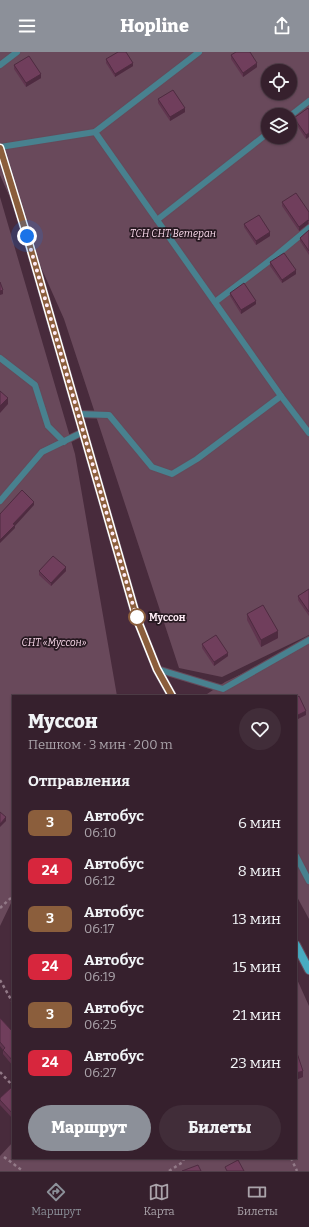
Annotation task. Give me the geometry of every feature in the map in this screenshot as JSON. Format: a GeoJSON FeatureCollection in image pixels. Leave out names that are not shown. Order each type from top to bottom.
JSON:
{"type":"FeatureCollection","features":[{"type":"Feature","properties":{"kind":"main road"},"geometry":{"type":"LineString","coordinates":[[0,147],[137,619],[157,669],[171,695]]}},
{"type":"Feature","properties":{"kind":"main road"},"geometry":{"type":"LineString","coordinates":[[297,947],[309,970]]}},
{"type":"Feature","properties":{"kind":"lane"},"geometry":{"type":"LineString","coordinates":[[0,65],[17,52]]}},
{"type":"Feature","properties":{"kind":"lane"},"geometry":{"type":"LineString","coordinates":[[0,147],[95,132],[199,52]]}},
{"type":"Feature","properties":{"kind":"lane"},"geometry":{"type":"LineString","coordinates":[[297,110],[309,101]]}},
{"type":"Feature","properties":{"kind":"lane"},"geometry":{"type":"LineString","coordinates":[[95,132],[281,396],[309,433]]}},
{"type":"Feature","properties":{"kind":"lane"},"geometry":{"type":"LineString","coordinates":[[157,220],[261,138]]}},
{"type":"Feature","properties":{"kind":"lane"},"geometry":{"type":"LineString","coordinates":[[215,302],[274,258],[309,228]]}},
{"type":"Feature","properties":{"kind":"lane"},"geometry":{"type":"LineString","coordinates":[[0,358],[35,385],[48,426],[64,442]]}},
{"type":"Feature","properties":{"kind":"lane"},"geometry":{"type":"LineString","coordinates":[[78,414],[109,415],[152,467],[172,474],[197,459],[281,396]]}},
{"type":"Feature","properties":{"kind":"lane"},"geometry":{"type":"LineString","coordinates":[[1,499],[42,452],[83,432]]}},
{"type":"Feature","properties":{"kind":"lane"},"geometry":{"type":"LineString","coordinates":[[220,695],[223,689],[309,640]]}},
{"type":"Feature","properties":{"kind":"lane"},"geometry":{"type":"LineString","coordinates":[[157,669],[223,689]]}},
{"type":"Feature","properties":{"kind":"lane"},"geometry":{"type":"LineString","coordinates":[[297,858],[309,881]]}},
{"type":"Feature","properties":{"kind":"path"},"geometry":{"type":"LineString","coordinates":[[0,908],[12,897]]}},
{"type":"Feature","properties":{"kind":"path"},"geometry":{"type":"LineString","coordinates":[[0,980],[12,1001]]}},
{"type":"Feature","properties":{"kind":"path"},"geometry":{"type":"LineString","coordinates":[[0,1072],[12,1085]]}},
{"type":"Feature","properties":{"kind":"path"},"geometry":{"type":"LineString","coordinates":[[4,1157],[23,1171]]}},
{"type":"Feature","properties":{"kind":"path"},"geometry":{"type":"LineString","coordinates":[[169,1171],[183,1162],[184,1159]]}},
{"type":"Feature","properties":{"kind":"path"},"geometry":{"type":"LineString","coordinates":[[291,1159],[297,1171]]}},
{"type":"Feature","properties":{"kind":"green space","name":"ТСН СНТ Ветеран"},"geometry":{"type":"Polygon","coordinates":[[[0,52],[309,52],[309,635],[222,677],[179,668],[64,319],[0,175],[0,52]]]}},
{"type":"Feature","properties":{"kind":"green space","name":"СНТ «Муссон»"},"geometry":{"type":"Polygon","coordinates":[[[0,197],[75,454],[117,695],[12,695],[12,901],[0,926],[0,197]]]}},
{"type":"Feature","properties":{"kind":"green space"},"geometry":{"type":"Polygon","coordinates":[[[309,642],[309,919],[297,897],[297,695],[206,695],[225,682],[309,642]]]}},
{"type":"Feature","properties":{"kind":"green space"},"geometry":{"type":"Polygon","coordinates":[[[297,979],[309,1006],[309,1171],[0,1171],[0,1156],[12,1143],[12,1159],[297,1159],[297,979]]]}},
{"type":"Feature","properties":{"kind":"building"},"geometry":{"type":"Polygon","coordinates":[[[118,52],[126,52],[133,63],[115,74],[106,59],[118,52]]]}},
{"type":"Feature","properties":{"kind":"building"},"geometry":{"type":"Polygon","coordinates":[[[236,52],[250,52],[257,63],[243,73],[231,55],[236,52]]]}},
{"type":"Feature","properties":{"kind":"building"},"geometry":{"type":"Polygon","coordinates":[[[29,56],[41,74],[26,83],[14,65],[29,56]]]}},
{"type":"Feature","properties":{"kind":"building"},"geometry":{"type":"Polygon","coordinates":[[[173,90],[185,108],[170,117],[158,99],[173,90]]]}},
{"type":"Feature","properties":{"kind":"building"},"geometry":{"type":"Polygon","coordinates":[[[308,108],[309,133],[306,135],[297,122],[297,116],[308,108]]]}},
{"type":"Feature","properties":{"kind":"building"},"geometry":{"type":"Polygon","coordinates":[[[296,193],[309,212],[309,221],[308,220],[299,227],[282,202],[296,193]]]}},
{"type":"Feature","properties":{"kind":"building"},"geometry":{"type":"Polygon","coordinates":[[[259,215],[270,232],[256,241],[244,224],[259,215]]]}},
{"type":"Feature","properties":{"kind":"building"},"geometry":{"type":"Polygon","coordinates":[[[309,230],[309,251],[300,238],[309,230]]]}},
{"type":"Feature","properties":{"kind":"building"},"geometry":{"type":"Polygon","coordinates":[[[284,253],[296,270],[282,280],[270,262],[284,253]]]}},
{"type":"Feature","properties":{"kind":"building"},"geometry":{"type":"Polygon","coordinates":[[[0,282],[3,290],[0,291],[0,282]]]}},
{"type":"Feature","properties":{"kind":"building"},"geometry":{"type":"Polygon","coordinates":[[[244,283],[256,301],[241,310],[230,293],[244,283]]]}},
{"type":"Feature","properties":{"kind":"building"},"geometry":{"type":"Polygon","coordinates":[[[0,391],[8,398],[0,406],[0,391]]]}},
{"type":"Feature","properties":{"kind":"building"},"geometry":{"type":"Polygon","coordinates":[[[22,490],[34,502],[0,540],[0,514],[22,490]]]}},
{"type":"Feature","properties":{"kind":"building"},"geometry":{"type":"Polygon","coordinates":[[[53,556],[66,567],[51,583],[39,571],[53,556]]]}},
{"type":"Feature","properties":{"kind":"building"},"geometry":{"type":"Polygon","coordinates":[[[309,589],[309,612],[298,596],[309,589]]]}},
{"type":"Feature","properties":{"kind":"building"},"geometry":{"type":"Polygon","coordinates":[[[263,605],[278,631],[261,640],[247,614],[263,605]]]}},
{"type":"Feature","properties":{"kind":"building"},"geometry":{"type":"Polygon","coordinates":[[[216,635],[228,653],[214,662],[202,644],[216,635]]]}},
{"type":"Feature","properties":{"kind":"building"},"geometry":{"type":"Polygon","coordinates":[[[299,696],[306,711],[297,716],[297,697],[299,696]]]}},
{"type":"Feature","properties":{"kind":"building"},"geometry":{"type":"Polygon","coordinates":[[[0,812],[6,817],[0,824],[0,812]]]}},
{"type":"Feature","properties":{"kind":"building"},"geometry":{"type":"Polygon","coordinates":[[[0,1018],[12,1031],[12,1060],[3,1050],[5,1048],[0,1042],[0,1018]]]}},
{"type":"Feature","properties":{"kind":"building"},"geometry":{"type":"Polygon","coordinates":[[[297,1053],[303,1071],[297,1073],[297,1053]]]}},
{"type":"Feature","properties":{"kind":"building"},"geometry":{"type":"Polygon","coordinates":[[[12,1087],[12,1113],[0,1100],[0,1098],[12,1087]]]}},
{"type":"Feature","properties":{"kind":"building"},"geometry":{"type":"Polygon","coordinates":[[[238,1160],[244,1171],[227,1171],[225,1167],[238,1160]]]}},
{"type":"Feature","properties":{"kind":"building"},"geometry":{"type":"Polygon","coordinates":[[[198,1165],[201,1171],[182,1171],[198,1165]]]}},
{"type":"Feature","properties":{"kind":"bus line","name":"3"},"geometry":{"type":"LineString","coordinates":[[0,148],[27,236],[137,619],[157,669],[171,695]]}},
{"type":"Feature","properties":{"kind":"place","name":"Муссон"},"geometry":{"type":"Point","coordinates":[137,617]}},
{"type":"Feature","properties":{"kind":"route"},"geometry":{"type":"LineString","coordinates":[[27,236],[137,619],[137,617]]}}]}
